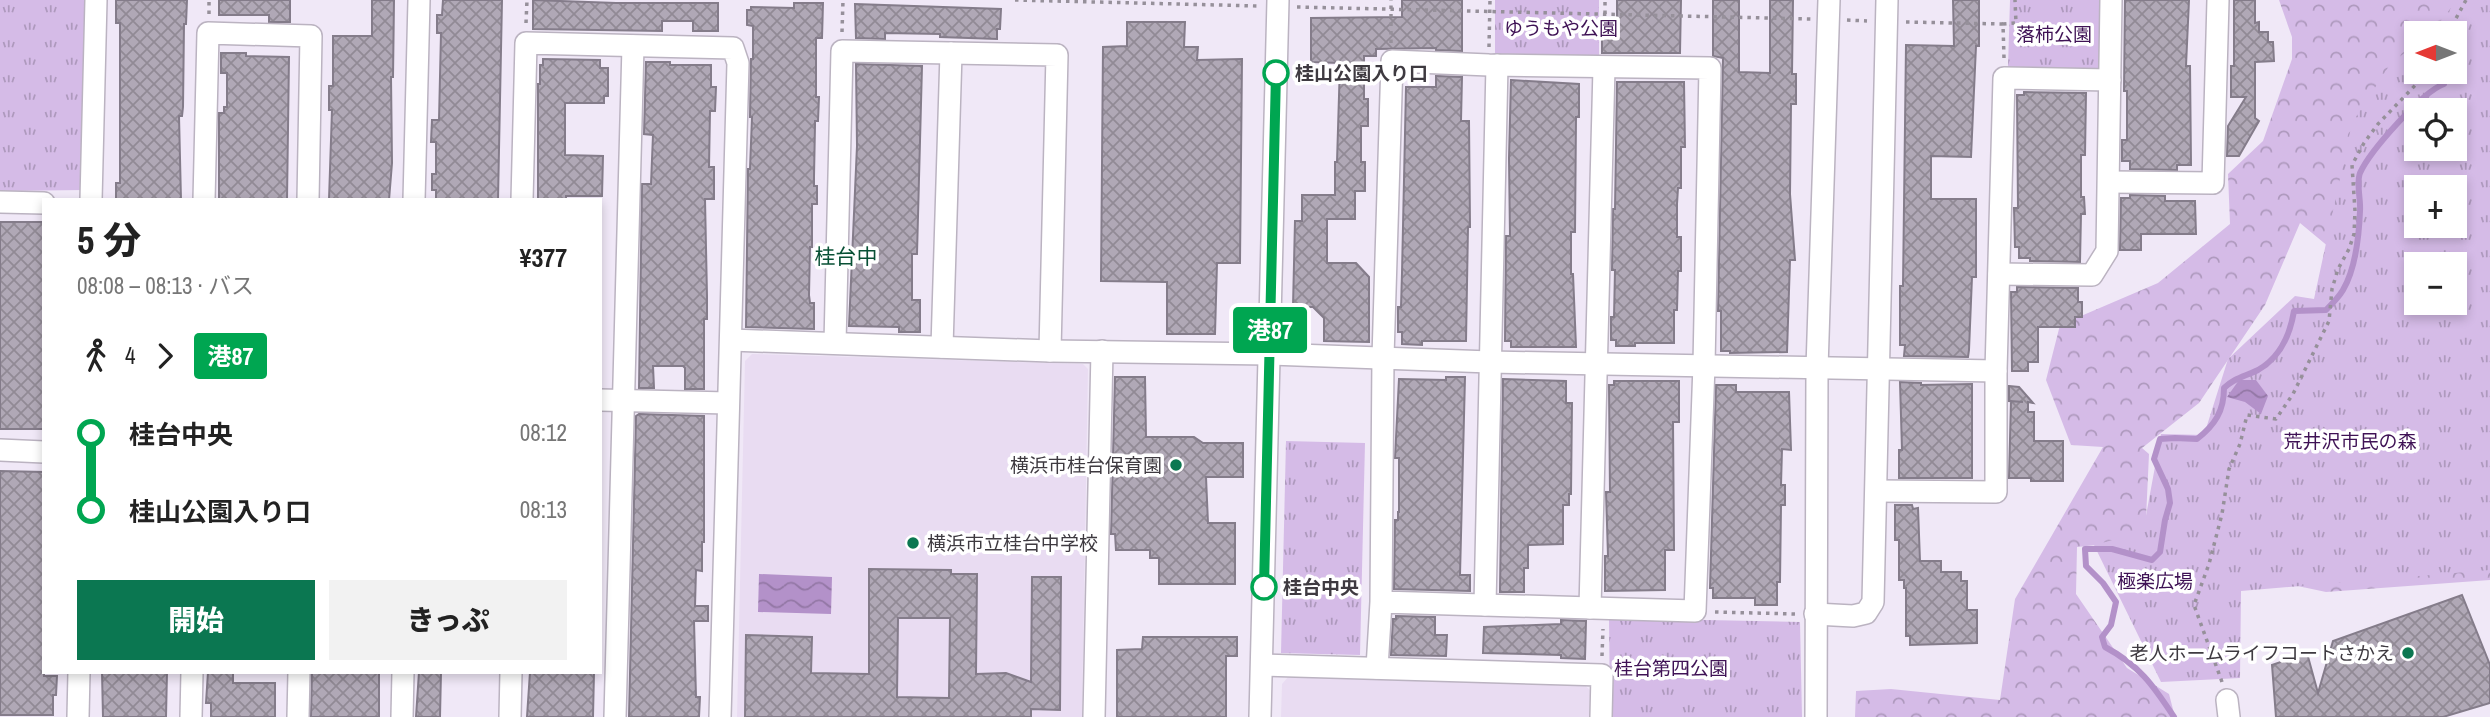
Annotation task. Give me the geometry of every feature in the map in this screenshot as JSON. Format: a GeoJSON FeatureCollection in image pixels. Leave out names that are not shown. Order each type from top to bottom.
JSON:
{"type":"FeatureCollection","features":[{"type":"Feature","properties":{"kind":"street"},"geometry":{"type":"LineString","coordinates":[[91,198],[96,0]]}},
{"type":"Feature","properties":{"kind":"street"},"geometry":{"type":"LineString","coordinates":[[414,198],[419,0]]}},
{"type":"Feature","properties":{"kind":"street"},"geometry":{"type":"LineString","coordinates":[[1815,614],[1853,616],[1866,613],[1873,601],[1887,0]]}},
{"type":"Feature","properties":{"kind":"street"},"geometry":{"type":"LineString","coordinates":[[1999,274],[2092,275],[2107,251],[2111,0]]}},
{"type":"Feature","properties":{"kind":"street"},"geometry":{"type":"LineString","coordinates":[[2109,182],[2213,183],[2218,0]]}},
{"type":"Feature","properties":{"kind":"street"},"geometry":{"type":"LineString","coordinates":[[1260,717],[1278,3]]}},
{"type":"Feature","properties":{"kind":"street"},"geometry":{"type":"LineString","coordinates":[[1816,717],[1817,368],[1829,10]]}},
{"type":"Feature","properties":{"kind":"street"},"geometry":{"type":"LineString","coordinates":[[204,198],[208,33],[311,36],[308,198]]}},
{"type":"Feature","properties":{"kind":"street"},"geometry":{"type":"LineString","coordinates":[[522,198],[526,43],[733,48],[738,63],[719,717]]}},
{"type":"Feature","properties":{"kind":"street"},"geometry":{"type":"LineString","coordinates":[[615,717],[633,46]]}},
{"type":"Feature","properties":{"kind":"street"},"geometry":{"type":"LineString","coordinates":[[835,343],[842,51],[1058,55],[1050,351]]}},
{"type":"Feature","properties":{"kind":"street"},"geometry":{"type":"LineString","coordinates":[[942,347],[951,53]]}},
{"type":"Feature","properties":{"kind":"street"},"geometry":{"type":"LineString","coordinates":[[1377,668],[1381,601],[1383,357],[1392,61],[1604,68],[1710,68],[1704,365],[1695,611],[1381,601]]}},
{"type":"Feature","properties":{"kind":"street"},"geometry":{"type":"LineString","coordinates":[[1485,605],[1493,65]]}},
{"type":"Feature","properties":{"kind":"street"},"geometry":{"type":"LineString","coordinates":[[1597,608],[1598,364],[1604,68]]}},
{"type":"Feature","properties":{"kind":"street"},"geometry":{"type":"LineString","coordinates":[[1877,491],[1996,492],[1996,371],[2004,78],[2110,80]]}},
{"type":"Feature","properties":{"kind":"street"},"geometry":{"type":"LineString","coordinates":[[0,202],[42,203]]}},
{"type":"Feature","properties":{"kind":"street"},"geometry":{"type":"LineString","coordinates":[[731,340],[1490,362],[1996,371]]}},
{"type":"Feature","properties":{"kind":"street"},"geometry":{"type":"LineString","coordinates":[[1094,717],[1102,351]]}},
{"type":"Feature","properties":{"kind":"street"},"geometry":{"type":"LineString","coordinates":[[602,400],[728,403]]}},
{"type":"Feature","properties":{"kind":"street"},"geometry":{"type":"LineString","coordinates":[[0,450],[42,452]]}},
{"type":"Feature","properties":{"kind":"street"},"geometry":{"type":"LineString","coordinates":[[1262,665],[1602,675],[1601,717]]}},
{"type":"Feature","properties":{"kind":"street"},"geometry":{"type":"LineString","coordinates":[[78,717],[79,674]]}},
{"type":"Feature","properties":{"kind":"street"},"geometry":{"type":"LineString","coordinates":[[191,717],[192,674]]}},
{"type":"Feature","properties":{"kind":"street"},"geometry":{"type":"LineString","coordinates":[[298,717],[299,674]]}},
{"type":"Feature","properties":{"kind":"street"},"geometry":{"type":"LineString","coordinates":[[402,717],[403,674]]}},
{"type":"Feature","properties":{"kind":"street"},"geometry":{"type":"LineString","coordinates":[[510,717],[511,674]]}},
{"type":"Feature","properties":{"kind":"path"},"geometry":{"type":"LineString","coordinates":[[842,51],[843,0]]}},
{"type":"Feature","properties":{"kind":"path"},"geometry":{"type":"LineString","coordinates":[[1015,0],[1278,3],[1391,10],[1605,14],[1829,10],[1887,22],[2003,24],[2016,23],[2015,0]]}},
{"type":"Feature","properties":{"kind":"path"},"geometry":{"type":"LineString","coordinates":[[1391,0],[1392,61]]}},
{"type":"Feature","properties":{"kind":"path"},"geometry":{"type":"LineString","coordinates":[[1490,0],[1493,65]]}},
{"type":"Feature","properties":{"kind":"path"},"geometry":{"type":"LineString","coordinates":[[1605,0],[1605,14]]}},
{"type":"Feature","properties":{"kind":"path"},"geometry":{"type":"LineString","coordinates":[[2455,21],[2466,0]]}},
{"type":"Feature","properties":{"kind":"path"},"geometry":{"type":"LineString","coordinates":[[2003,24],[2004,78]]}},
{"type":"Feature","properties":{"kind":"path"},"geometry":{"type":"LineString","coordinates":[[2228,709],[2194,605],[2209,564],[2230,470],[2247,415],[2276,419],[2292,394],[2329,321],[2332,289],[2338,268],[2354,234],[2352,165],[2378,124],[2416,84]]}},
{"type":"Feature","properties":{"kind":"path"},"geometry":{"type":"LineString","coordinates":[[1597,608],[1602,675]]}},
{"type":"Feature","properties":{"kind":"path"},"geometry":{"type":"LineString","coordinates":[[1695,611],[1815,614]]}},
{"type":"Feature","properties":{"kind":"shaded area","name":"横浜市立桂台中学校"},"geometry":{"type":"Polygon","coordinates":[[[752,354],[1083,364],[1088,369],[1082,717],[737,717],[745,361],[752,354]]]}},
{"type":"Feature","properties":{"kind":"shaded area"},"geometry":{"type":"Polygon","coordinates":[[[1289,676],[1583,684],[1590,690],[1589,717],[1281,717],[1282,684],[1289,676]]]}},
{"type":"Feature","properties":{"kind":"green space"},"geometry":{"type":"Polygon","coordinates":[[[0,0],[89,0],[85,190],[0,191],[0,0]]]}},
{"type":"Feature","properties":{"kind":"green space","name":"ゆうもや公園"},"geometry":{"type":"Polygon","coordinates":[[[1495,0],[1599,0],[1599,59],[1495,55],[1495,0]]]}},
{"type":"Feature","properties":{"kind":"green space","name":"落柿公園"},"geometry":{"type":"Polygon","coordinates":[[[2010,0],[2103,0],[2103,66],[2093,70],[2008,67],[2010,0]]]}},
{"type":"Feature","properties":{"kind":"green space"},"geometry":{"type":"Polygon","coordinates":[[[2279,0],[2490,0],[2490,580],[2326,592],[2260,578],[2353,267],[2300,223],[2265,305],[2199,403],[2142,448],[2149,454],[2145,540],[2077,547],[2076,594],[2127,668],[2169,694],[2175,717],[1855,717],[1856,691],[1891,689],[2000,700],[2015,599],[2103,447],[2071,445],[2046,380],[2060,325],[2158,283],[2230,224],[2228,174],[2263,141],[2292,59],[2292,37],[2279,0]]]}},
{"type":"Feature","properties":{"kind":"green space","name":"荒井沢市民の森"},"geometry":{"type":"Polygon","coordinates":[[[2457,0],[2490,0],[2490,570],[2241,591],[2240,678],[2161,682],[2094,545],[2143,532],[2161,434],[2204,435],[2228,359],[2295,296],[2314,299],[2352,123],[2389,66],[2404,53],[2404,84],[2468,84],[2468,21],[2441,21],[2457,0]]]}},
{"type":"Feature","properties":{"kind":"green space"},"geometry":{"type":"Polygon","coordinates":[[[1286,441],[1365,443],[1360,655],[1281,653],[1286,441]]]}},
{"type":"Feature","properties":{"kind":"green space","name":"桂台第四公園"},"geometry":{"type":"Polygon","coordinates":[[[1609,618],[1800,622],[1802,717],[1610,717],[1609,618]]]}},
{"type":"Feature","properties":{"kind":"water"},"geometry":{"type":"Polygon","coordinates":[[[2239,380],[2256,380],[2268,396],[2261,414],[2245,402],[2227,397],[2239,380]]]}},
{"type":"Feature","properties":{"kind":"water"},"geometry":{"type":"Polygon","coordinates":[[[759,574],[832,577],[831,614],[758,612],[759,574]]]}},
{"type":"Feature","properties":{"kind":"building"},"geometry":{"type":"Polygon","coordinates":[[[116,0],[187,0],[184,24],[183,107],[182,116],[179,116],[181,198],[116,198],[116,183],[120,183],[120,23],[116,23],[116,0]]]}},
{"type":"Feature","properties":{"kind":"building"},"geometry":{"type":"Polygon","coordinates":[[[219,0],[290,0],[290,22],[269,22],[269,15],[219,15],[219,0]]]}},
{"type":"Feature","properties":{"kind":"building"},"geometry":{"type":"Polygon","coordinates":[[[372,0],[394,0],[389,198],[329,198],[332,110],[329,110],[329,86],[333,86],[333,36],[372,36],[372,0]]]}},
{"type":"Feature","properties":{"kind":"building"},"geometry":{"type":"Polygon","coordinates":[[[443,0],[502,0],[498,198],[436,198],[436,190],[432,190],[432,174],[436,174],[436,142],[431,142],[432,120],[439,120],[441,33],[437,33],[437,15],[442,15],[443,0]]]}},
{"type":"Feature","properties":{"kind":"building"},"geometry":{"type":"Polygon","coordinates":[[[533,0],[718,3],[718,31],[693,31],[693,21],[662,21],[662,31],[533,29],[533,0]]]}},
{"type":"Feature","properties":{"kind":"building"},"geometry":{"type":"Polygon","coordinates":[[[1402,0],[1462,0],[1462,51],[1436,48],[1376,49],[1376,56],[1364,56],[1364,99],[1368,99],[1368,126],[1361,126],[1361,162],[1365,162],[1365,191],[1355,191],[1355,219],[1327,219],[1327,263],[1356,263],[1369,277],[1369,342],[1324,341],[1324,318],[1313,307],[1293,307],[1295,221],[1302,221],[1302,195],[1335,195],[1340,63],[1311,62],[1311,18],[1402,17],[1402,0]]]}},
{"type":"Feature","properties":{"kind":"building"},"geometry":{"type":"Polygon","coordinates":[[[1617,0],[1681,0],[1680,53],[1602,53],[1602,23],[1617,23],[1617,0]]]}},
{"type":"Feature","properties":{"kind":"building"},"geometry":{"type":"Polygon","coordinates":[[[1713,0],[1739,0],[1739,72],[1770,73],[1770,0],[1793,0],[1792,74],[1796,74],[1796,104],[1791,104],[1790,194],[1795,260],[1790,260],[1787,352],[1721,351],[1721,311],[1718,311],[1723,58],[1713,56],[1713,0]]]}},
{"type":"Feature","properties":{"kind":"building"},"geometry":{"type":"Polygon","coordinates":[[[1953,0],[1979,0],[1979,46],[1976,46],[1971,157],[1931,156],[1931,199],[1976,199],[1976,277],[1972,277],[1969,350],[1968,357],[1904,356],[1905,345],[1900,345],[1900,286],[1903,286],[1906,45],[1954,46],[1953,0]]]}},
{"type":"Feature","properties":{"kind":"building"},"geometry":{"type":"Polygon","coordinates":[[[2125,0],[2189,0],[2186,66],[2190,66],[2191,165],[2177,165],[2177,170],[2130,169],[2130,161],[2122,161],[2122,140],[2127,140],[2127,91],[2124,91],[2125,0]]]}},
{"type":"Feature","properties":{"kind":"building"},"geometry":{"type":"Polygon","coordinates":[[[2234,0],[2255,0],[2255,23],[2259,22],[2259,32],[2268,32],[2268,42],[2273,42],[2274,61],[2255,62],[2255,118],[2259,121],[2239,156],[2227,156],[2228,126],[2246,97],[2231,97],[2234,0]]]}},
{"type":"Feature","properties":{"kind":"building"},"geometry":{"type":"Polygon","coordinates":[[[794,3],[823,3],[822,38],[816,38],[816,97],[819,97],[818,121],[815,121],[814,186],[817,186],[817,204],[812,204],[810,247],[809,295],[810,303],[814,303],[814,329],[746,327],[748,169],[753,59],[753,26],[747,25],[747,10],[751,10],[751,7],[794,8],[794,3]]]}},
{"type":"Feature","properties":{"kind":"building"},"geometry":{"type":"Polygon","coordinates":[[[855,4],[1001,9],[1000,29],[997,29],[997,39],[885,33],[885,39],[856,38],[855,4]]]}},
{"type":"Feature","properties":{"kind":"building"},"geometry":{"type":"Polygon","coordinates":[[[1127,22],[1185,22],[1184,47],[1198,47],[1197,60],[1242,59],[1240,263],[1217,263],[1215,334],[1167,334],[1167,282],[1101,281],[1103,47],[1127,46],[1127,22]]]}},
{"type":"Feature","properties":{"kind":"building"},"geometry":{"type":"Polygon","coordinates":[[[221,53],[289,57],[287,198],[219,198],[219,113],[224,113],[224,107],[227,107],[227,73],[221,73],[221,53]]]}},
{"type":"Feature","properties":{"kind":"building"},"geometry":{"type":"Polygon","coordinates":[[[543,59],[600,60],[600,68],[608,68],[608,96],[604,96],[604,103],[565,103],[565,155],[603,156],[602,196],[538,198],[538,84],[540,65],[543,65],[543,59]]]}},
{"type":"Feature","properties":{"kind":"building"},"geometry":{"type":"Polygon","coordinates":[[[646,62],[711,65],[711,87],[716,87],[715,111],[710,111],[709,167],[714,167],[714,199],[705,199],[707,319],[704,319],[704,389],[685,389],[683,366],[653,366],[654,388],[639,388],[642,184],[651,184],[653,135],[644,134],[646,62]]]}},
{"type":"Feature","properties":{"kind":"building"},"geometry":{"type":"Polygon","coordinates":[[[856,64],[922,66],[917,254],[912,254],[912,300],[920,300],[920,332],[899,332],[899,327],[849,326],[857,146],[856,64]]]}},
{"type":"Feature","properties":{"kind":"building"},"geometry":{"type":"Polygon","coordinates":[[[1436,76],[1462,77],[1461,121],[1469,121],[1470,227],[1466,341],[1402,344],[1402,332],[1398,332],[1398,307],[1401,307],[1406,87],[1436,87],[1436,76]]]}},
{"type":"Feature","properties":{"kind":"building"},"geometry":{"type":"Polygon","coordinates":[[[1511,80],[1579,84],[1579,117],[1576,117],[1575,232],[1571,232],[1576,347],[1511,347],[1511,341],[1505,341],[1506,236],[1510,236],[1511,80]]]}},
{"type":"Feature","properties":{"kind":"building"},"geometry":{"type":"Polygon","coordinates":[[[1617,82],[1684,82],[1685,147],[1681,147],[1681,188],[1678,188],[1677,204],[1681,271],[1678,271],[1677,310],[1674,310],[1674,343],[1616,346],[1616,340],[1611,340],[1611,317],[1614,317],[1615,270],[1612,270],[1617,82]]]}},
{"type":"Feature","properties":{"kind":"building"},"geometry":{"type":"Polygon","coordinates":[[[2024,92],[2086,93],[2085,155],[2081,155],[2081,197],[2084,197],[2085,214],[2081,214],[2080,262],[2030,261],[2030,258],[2019,258],[2019,247],[2015,247],[2014,208],[2018,208],[2017,95],[2024,95],[2024,92]]]}},
{"type":"Feature","properties":{"kind":"building"},"geometry":{"type":"Polygon","coordinates":[[[2130,195],[2165,196],[2165,201],[2195,201],[2196,234],[2141,234],[2141,250],[2120,250],[2121,198],[2130,198],[2130,195]]]}},
{"type":"Feature","properties":{"kind":"building"},"geometry":{"type":"Polygon","coordinates":[[[0,222],[42,222],[42,429],[0,429],[0,222]]]}},
{"type":"Feature","properties":{"kind":"building"},"geometry":{"type":"Polygon","coordinates":[[[2017,287],[2078,288],[2078,302],[2082,302],[2082,317],[2075,317],[2075,327],[2038,327],[2038,362],[2028,362],[2028,371],[2012,371],[2011,292],[2017,292],[2017,287]]]}},
{"type":"Feature","properties":{"kind":"building"},"geometry":{"type":"Polygon","coordinates":[[[1115,377],[1145,377],[1146,437],[1194,437],[1203,443],[1243,443],[1243,477],[1206,477],[1208,523],[1235,523],[1235,584],[1159,584],[1159,558],[1150,558],[1150,550],[1116,550],[1115,534],[1111,534],[1115,377]]]}},
{"type":"Feature","properties":{"kind":"building"},"geometry":{"type":"Polygon","coordinates":[[[1446,377],[1465,377],[1460,575],[1470,575],[1470,591],[1394,589],[1395,520],[1398,520],[1399,512],[1399,458],[1395,458],[1399,379],[1446,380],[1446,377]]]}},
{"type":"Feature","properties":{"kind":"building"},"geometry":{"type":"Polygon","coordinates":[[[1503,379],[1566,381],[1566,403],[1572,403],[1571,494],[1569,505],[1563,505],[1563,544],[1528,545],[1524,592],[1500,592],[1503,379]]]}},
{"type":"Feature","properties":{"kind":"building"},"geometry":{"type":"Polygon","coordinates":[[[1614,381],[1679,381],[1679,422],[1673,422],[1674,550],[1665,550],[1665,590],[1605,591],[1605,556],[1608,556],[1606,492],[1610,492],[1609,385],[1614,385],[1614,381]]]}},
{"type":"Feature","properties":{"kind":"building"},"geometry":{"type":"Polygon","coordinates":[[[1900,382],[1921,385],[1972,384],[1972,478],[1899,478],[1899,450],[1902,450],[1900,382]]]}},
{"type":"Feature","properties":{"kind":"building"},"geometry":{"type":"Polygon","coordinates":[[[1716,385],[1736,385],[1736,392],[1789,392],[1791,450],[1782,449],[1781,485],[1785,485],[1785,505],[1781,505],[1777,605],[1755,605],[1755,598],[1713,598],[1713,588],[1710,588],[1716,385]]]}},
{"type":"Feature","properties":{"kind":"building"},"geometry":{"type":"Polygon","coordinates":[[[2009,386],[2019,387],[2033,403],[2028,402],[2028,412],[2034,412],[2034,441],[2063,441],[2063,481],[2009,478],[2009,386]]]}},
{"type":"Feature","properties":{"kind":"building"},"geometry":{"type":"Polygon","coordinates":[[[636,416],[704,416],[704,542],[702,571],[696,570],[695,606],[708,606],[708,621],[694,621],[699,717],[629,717],[636,416]]]}},
{"type":"Feature","properties":{"kind":"building"},"geometry":{"type":"Polygon","coordinates":[[[0,471],[42,472],[42,674],[57,676],[53,715],[0,715],[0,471]]]}},
{"type":"Feature","properties":{"kind":"building"},"geometry":{"type":"Polygon","coordinates":[[[1895,505],[1912,505],[1913,509],[1918,508],[1920,561],[1941,561],[1941,572],[1961,572],[1961,581],[1967,581],[1967,610],[1977,610],[1977,643],[1910,645],[1910,636],[1906,636],[1906,588],[1904,580],[1899,580],[1899,540],[1895,540],[1895,505]]]}},
{"type":"Feature","properties":{"kind":"building"},"geometry":{"type":"Polygon","coordinates":[[[869,569],[951,570],[951,574],[977,574],[976,674],[1006,673],[1031,682],[1032,577],[1061,577],[1060,710],[1031,709],[1031,717],[745,717],[746,635],[812,637],[811,673],[869,674],[869,569]],[[898,618],[897,697],[949,698],[950,618],[898,618]]]}},
{"type":"Feature","properties":{"kind":"building","name":"老人ホームライフコートさかえ"},"geometry":{"type":"Polygon","coordinates":[[[2462,595],[2490,665],[2490,703],[2443,717],[2276,717],[2272,665],[2307,653],[2318,693],[2333,641],[2462,595]]]}},
{"type":"Feature","properties":{"kind":"building"},"geometry":{"type":"Polygon","coordinates":[[[1396,616],[1435,617],[1435,635],[1447,635],[1446,656],[1391,655],[1393,619],[1396,619],[1396,616]]]}},
{"type":"Feature","properties":{"kind":"building"},"geometry":{"type":"Polygon","coordinates":[[[1561,620],[1586,621],[1585,659],[1561,658],[1561,655],[1483,653],[1484,627],[1561,624],[1561,620]]]}},
{"type":"Feature","properties":{"kind":"building"},"geometry":{"type":"Polygon","coordinates":[[[1143,637],[1237,637],[1237,656],[1226,656],[1226,717],[1117,717],[1117,650],[1142,649],[1143,637]]]}},
{"type":"Feature","properties":{"kind":"building"},"geometry":{"type":"Polygon","coordinates":[[[102,674],[167,674],[166,717],[103,717],[102,674]]]}},
{"type":"Feature","properties":{"kind":"building"},"geometry":{"type":"Polygon","coordinates":[[[208,674],[233,674],[233,683],[275,683],[275,717],[211,717],[211,703],[206,703],[208,674]]]}},
{"type":"Feature","properties":{"kind":"building"},"geometry":{"type":"Polygon","coordinates":[[[312,674],[379,674],[379,717],[311,717],[312,674]]]}},
{"type":"Feature","properties":{"kind":"building"},"geometry":{"type":"Polygon","coordinates":[[[419,674],[441,674],[440,717],[416,717],[419,674]]]}},
{"type":"Feature","properties":{"kind":"building"},"geometry":{"type":"Polygon","coordinates":[[[530,674],[594,674],[593,717],[527,717],[530,674]]]}},
{"type":"Feature","properties":{"kind":"waterway"},"geometry":{"type":"LineString","coordinates":[[2174,717],[2144,677],[2127,661],[2105,647],[2102,637],[2111,625],[2116,602],[2103,583],[2086,566],[2085,549],[2112,549],[2152,560],[2160,552],[2170,503],[2168,489],[2154,459],[2160,439],[2197,439],[2217,417],[2224,388],[2273,359],[2287,337],[2294,311],[2326,310],[2340,295],[2351,272],[2356,252],[2360,221],[2360,173],[2374,151],[2398,123],[2423,98],[2444,84]]}},
{"type":"Feature","properties":{"kind":"bus line","name":"港87"},"geometry":{"type":"LineString","coordinates":[[1264,587],[1276,73]]}},
{"type":"Feature","properties":{"kind":"place","name":"桂山公園入り口"},"geometry":{"type":"Point","coordinates":[1276,73]}},
{"type":"Feature","properties":{"kind":"place","name":"横浜市桂台保育園"},"geometry":{"type":"Point","coordinates":[1176,465]}},
{"type":"Feature","properties":{"kind":"place","name":"横浜市立桂台中学校"},"geometry":{"type":"Point","coordinates":[913,543]}},
{"type":"Feature","properties":{"kind":"place","name":"桂台中央"},"geometry":{"type":"Point","coordinates":[1264,587]}},
{"type":"Feature","properties":{"kind":"place","name":"老人ホームライフコートさかえ"},"geometry":{"type":"Point","coordinates":[2408,653]}},
{"type":"Feature","properties":{"kind":"district","name":"桂台中"},"geometry":{"type":"Point","coordinates":[846,257]}},
{"type":"Feature","properties":{"kind":"park label","name":"極楽広場"},"geometry":{"type":"Point","coordinates":[2155,581]}}]}
